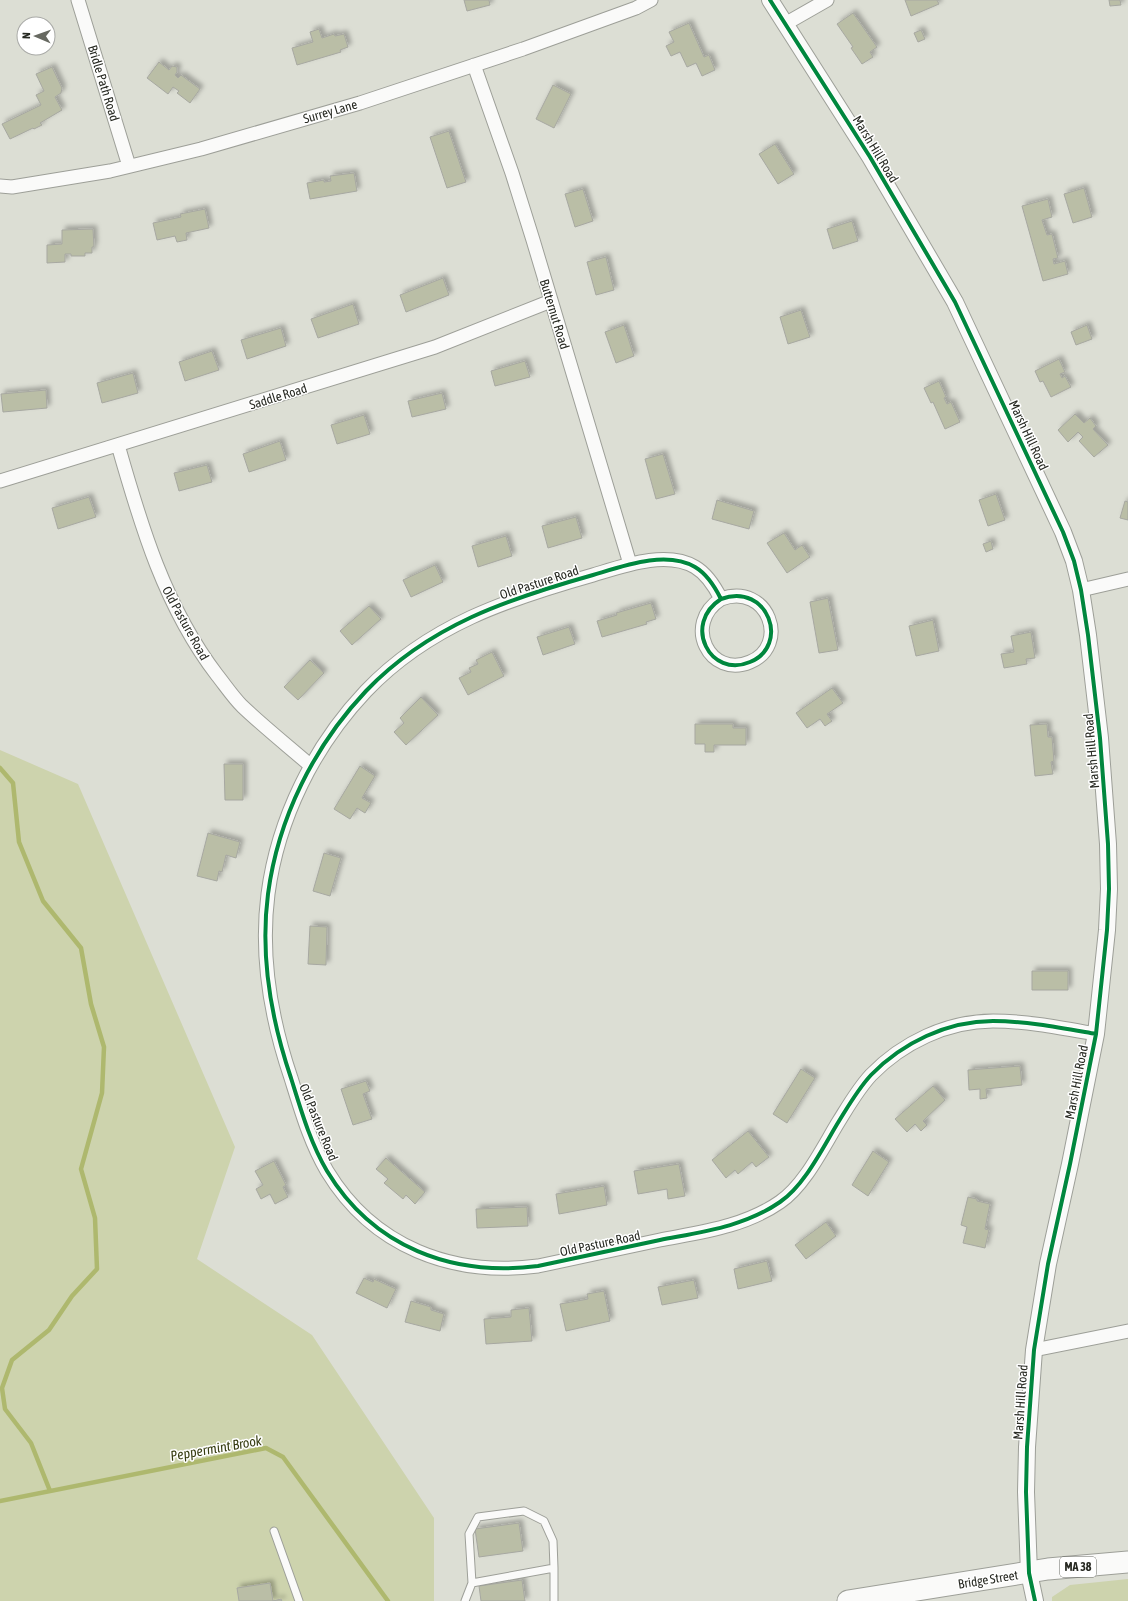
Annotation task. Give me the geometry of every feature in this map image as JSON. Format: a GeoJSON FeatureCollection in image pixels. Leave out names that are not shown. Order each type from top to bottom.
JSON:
{"type":"FeatureCollection","features":[{"type":"Feature","properties":{"kind":"main road","name":"Bridge Street"},"geometry":{"type":"LineString","coordinates":[[848,1601],[1029,1572],[1128,1562]]}},
{"type":"Feature","properties":{"kind":"street","name":"Bridle Path Road"},"geometry":{"type":"LineString","coordinates":[[78,0],[129,166]]}},
{"type":"Feature","properties":{"kind":"street","name":"Surrey Lane"},"geometry":{"type":"LineString","coordinates":[[0,186],[12,187],[129,166],[200,149],[344,107],[523,49],[636,8],[651,0]]}},
{"type":"Feature","properties":{"kind":"street","name":"Marsh Hill Road"},"geometry":{"type":"LineString","coordinates":[[770,0],[870,157],[955,302],[1063,532],[1074,561],[1081,590],[1088,635],[1100,738],[1108,844],[1107,930],[1096,1034],[1048,1264],[1034,1350],[1028,1426],[1026,1492],[1029,1572],[1035,1601]]}},
{"type":"Feature","properties":{"kind":"street"},"geometry":{"type":"LineString","coordinates":[[786,24],[826,0]]}},
{"type":"Feature","properties":{"kind":"street","name":"Butternut Road"},"geometry":{"type":"LineString","coordinates":[[474,65],[512,174],[552,301],[630,564]]}},
{"type":"Feature","properties":{"kind":"street","name":"Saddle Road"},"geometry":{"type":"LineString","coordinates":[[0,481],[435,347],[552,301]]}},
{"type":"Feature","properties":{"kind":"street","name":"Old Pasture Road"},"geometry":{"type":"LineString","coordinates":[[118,445],[138,515],[150,549],[175,609],[192,639],[208,663],[241,705],[311,766]]}},
{"type":"Feature","properties":{"kind":"street","name":"Old Pasture Road"},"geometry":{"type":"LineString","coordinates":[[721,599],[715,587],[697,568],[685,563],[661,560],[630,564],[500,605],[476,614],[435,636],[395,665],[365,693],[322,746],[290,811],[280,838],[268,895],[266,952],[271,1006],[281,1047],[307,1129],[327,1170],[339,1189],[354,1206],[388,1235],[428,1256],[449,1263],[471,1267],[516,1269],[561,1261],[738,1223],[768,1210],[782,1201],[805,1176],[857,1092],[879,1068],[906,1045],[945,1028],[966,1023],[992,1021],[1018,1022],[1096,1034]]}},
{"type":"Feature","properties":{"kind":"street"},"geometry":{"type":"LineString","coordinates":[[1081,590],[1128,579]]}},
{"type":"Feature","properties":{"kind":"street"},"geometry":{"type":"LineString","coordinates":[[737,595],[746,596],[766,611],[771,627],[769,644],[752,662],[735,665],[719,661],[712,656],[703,642],[702,629],[704,617],[714,603],[721,599],[737,595]]}},
{"type":"Feature","properties":{"kind":"street"},"geometry":{"type":"LineString","coordinates":[[1034,1350],[1128,1332]]}},
{"type":"Feature","properties":{"kind":"lane"},"geometry":{"type":"LineString","coordinates":[[465,1601],[472,1583],[469,1534],[478,1517],[524,1511],[544,1521],[553,1541],[554,1601]]}},
{"type":"Feature","properties":{"kind":"lane"},"geometry":{"type":"LineString","coordinates":[[274,1531],[299,1601]]}},
{"type":"Feature","properties":{"kind":"lane"},"geometry":{"type":"LineString","coordinates":[[472,1583],[554,1568]]}},
{"type":"Feature","properties":{"kind":"green space"},"geometry":{"type":"Polygon","coordinates":[[[0,750],[78,784],[235,1147],[197,1259],[312,1335],[434,1518],[434,1601],[0,1601],[0,750]]]}},
{"type":"Feature","properties":{"kind":"green space"},"geometry":{"type":"Polygon","coordinates":[[[1128,1579],[1128,1601],[1052,1601],[1052,1597],[1070,1585],[1128,1579]]]}},
{"type":"Feature","properties":{"kind":"building"},"geometry":{"type":"Polygon","coordinates":[[[464,0],[489,0],[490,5],[467,11],[464,0]]]}},
{"type":"Feature","properties":{"kind":"building"},"geometry":{"type":"Polygon","coordinates":[[[905,0],[937,0],[939,4],[911,16],[905,0]]]}},
{"type":"Feature","properties":{"kind":"building"},"geometry":{"type":"Polygon","coordinates":[[[1109,0],[1120,0],[1121,5],[1110,6],[1109,0]]]}},
{"type":"Feature","properties":{"kind":"building"},"geometry":{"type":"Polygon","coordinates":[[[853,13],[877,47],[870,52],[873,57],[862,64],[851,48],[853,47],[837,24],[853,13]]]}},
{"type":"Feature","properties":{"kind":"building"},"geometry":{"type":"Polygon","coordinates":[[[689,23],[704,57],[709,55],[715,70],[702,76],[696,63],[687,67],[680,52],[671,56],[666,46],[674,42],[669,32],[689,23]]]}},
{"type":"Feature","properties":{"kind":"building"},"geometry":{"type":"Polygon","coordinates":[[[319,29],[322,38],[334,34],[335,36],[344,34],[348,47],[340,50],[341,52],[297,65],[292,48],[313,42],[310,32],[319,29]]]}},
{"type":"Feature","properties":{"kind":"building"},"geometry":{"type":"Polygon","coordinates":[[[921,30],[925,39],[918,42],[914,33],[921,30]]]}},
{"type":"Feature","properties":{"kind":"building"},"geometry":{"type":"Polygon","coordinates":[[[159,62],[169,70],[172,66],[177,67],[177,72],[175,75],[178,78],[181,75],[200,89],[190,103],[177,93],[179,91],[173,87],[168,94],[147,78],[159,62]]]}},
{"type":"Feature","properties":{"kind":"building"},"geometry":{"type":"Polygon","coordinates":[[[52,67],[62,88],[61,93],[55,97],[62,110],[40,123],[42,125],[10,139],[2,124],[41,105],[36,95],[44,91],[36,74],[52,67]]]}},
{"type":"Feature","properties":{"kind":"building"},"geometry":{"type":"Polygon","coordinates":[[[553,85],[571,94],[554,128],[536,119],[553,85]]]}},
{"type":"Feature","properties":{"kind":"building"},"geometry":{"type":"Polygon","coordinates":[[[449,131],[466,182],[447,188],[430,137],[449,131]]]}},
{"type":"Feature","properties":{"kind":"building"},"geometry":{"type":"Polygon","coordinates":[[[775,144],[794,174],[778,184],[759,154],[775,144]]]}},
{"type":"Feature","properties":{"kind":"building"},"geometry":{"type":"Polygon","coordinates":[[[354,173],[357,191],[310,199],[307,183],[324,180],[324,182],[331,181],[330,176],[354,173]]]}},
{"type":"Feature","properties":{"kind":"building"},"geometry":{"type":"Polygon","coordinates":[[[1084,188],[1092,217],[1073,223],[1064,194],[1084,188]]]}},
{"type":"Feature","properties":{"kind":"building"},"geometry":{"type":"Polygon","coordinates":[[[583,189],[593,221],[575,227],[565,194],[583,189]]]}},
{"type":"Feature","properties":{"kind":"building"},"geometry":{"type":"Polygon","coordinates":[[[1048,199],[1052,217],[1042,220],[1047,235],[1052,234],[1058,258],[1053,259],[1054,264],[1065,261],[1068,274],[1043,281],[1022,206],[1048,199]]]}},
{"type":"Feature","properties":{"kind":"building"},"geometry":{"type":"Polygon","coordinates":[[[205,209],[209,228],[186,233],[187,240],[177,242],[175,236],[157,240],[153,223],[181,217],[180,214],[205,209]]]}},
{"type":"Feature","properties":{"kind":"building"},"geometry":{"type":"Polygon","coordinates":[[[852,221],[858,241],[833,249],[827,229],[852,221]]]}},
{"type":"Feature","properties":{"kind":"building"},"geometry":{"type":"Polygon","coordinates":[[[93,229],[94,247],[92,247],[92,253],[85,253],[85,256],[71,256],[71,254],[65,254],[65,262],[47,263],[47,245],[62,244],[62,230],[93,229]]]}},
{"type":"Feature","properties":{"kind":"building"},"geometry":{"type":"Polygon","coordinates":[[[606,257],[614,290],[596,295],[587,262],[606,257]]]}},
{"type":"Feature","properties":{"kind":"building"},"geometry":{"type":"Polygon","coordinates":[[[443,278],[449,295],[406,312],[400,295],[443,278]]]}},
{"type":"Feature","properties":{"kind":"building"},"geometry":{"type":"Polygon","coordinates":[[[353,304],[359,324],[318,338],[311,319],[353,304]]]}},
{"type":"Feature","properties":{"kind":"building"},"geometry":{"type":"Polygon","coordinates":[[[801,310],[810,337],[788,344],[780,317],[801,310]]]}},
{"type":"Feature","properties":{"kind":"building"},"geometry":{"type":"Polygon","coordinates":[[[624,325],[634,356],[616,363],[605,332],[624,325]]]}},
{"type":"Feature","properties":{"kind":"building"},"geometry":{"type":"Polygon","coordinates":[[[1087,325],[1092,339],[1076,345],[1071,332],[1087,325]]]}},
{"type":"Feature","properties":{"kind":"building"},"geometry":{"type":"Polygon","coordinates":[[[281,328],[286,346],[247,359],[241,340],[281,328]]]}},
{"type":"Feature","properties":{"kind":"building"},"geometry":{"type":"Polygon","coordinates":[[[212,351],[219,370],[185,381],[179,362],[212,351]]]}},
{"type":"Feature","properties":{"kind":"building"},"geometry":{"type":"Polygon","coordinates":[[[1059,359],[1065,372],[1060,374],[1062,378],[1065,376],[1071,387],[1051,397],[1043,381],[1040,382],[1035,371],[1059,359]]]}},
{"type":"Feature","properties":{"kind":"building"},"geometry":{"type":"Polygon","coordinates":[[[525,361],[530,377],[495,386],[491,371],[525,361]]]}},
{"type":"Feature","properties":{"kind":"building"},"geometry":{"type":"Polygon","coordinates":[[[133,373],[138,393],[102,403],[97,383],[133,373]]]}},
{"type":"Feature","properties":{"kind":"building"},"geometry":{"type":"Polygon","coordinates":[[[939,381],[946,397],[944,398],[947,404],[951,402],[960,422],[945,429],[933,402],[931,403],[924,388],[939,381]]]}},
{"type":"Feature","properties":{"kind":"building"},"geometry":{"type":"Polygon","coordinates":[[[46,390],[47,408],[3,412],[1,394],[46,390]]]}},
{"type":"Feature","properties":{"kind":"building"},"geometry":{"type":"Polygon","coordinates":[[[442,393],[446,409],[412,417],[408,401],[442,393]]]}},
{"type":"Feature","properties":{"kind":"building"},"geometry":{"type":"Polygon","coordinates":[[[1075,414],[1084,423],[1090,418],[1096,426],[1093,429],[1108,445],[1094,457],[1079,441],[1083,437],[1078,432],[1068,442],[1058,430],[1075,414]]]}},
{"type":"Feature","properties":{"kind":"building"},"geometry":{"type":"Polygon","coordinates":[[[364,415],[370,434],[337,444],[331,425],[364,415]]]}},
{"type":"Feature","properties":{"kind":"building"},"geometry":{"type":"Polygon","coordinates":[[[280,441],[286,460],[249,472],[243,454],[280,441]]]}},
{"type":"Feature","properties":{"kind":"building"},"geometry":{"type":"Polygon","coordinates":[[[663,454],[675,494],[656,499],[645,459],[663,454]]]}},
{"type":"Feature","properties":{"kind":"building"},"geometry":{"type":"Polygon","coordinates":[[[207,465],[212,482],[179,491],[174,473],[207,465]]]}},
{"type":"Feature","properties":{"kind":"building"},"geometry":{"type":"Polygon","coordinates":[[[996,494],[1005,520],[988,526],[979,500],[996,494]]]}},
{"type":"Feature","properties":{"kind":"building"},"geometry":{"type":"Polygon","coordinates":[[[89,497],[96,517],[58,529],[52,508],[89,497]]]}},
{"type":"Feature","properties":{"kind":"building"},"geometry":{"type":"Polygon","coordinates":[[[717,500],[754,511],[749,529],[712,519],[717,500]]]}},
{"type":"Feature","properties":{"kind":"building"},"geometry":{"type":"Polygon","coordinates":[[[1125,501],[1128,502],[1128,520],[1120,518],[1125,501]]]}},
{"type":"Feature","properties":{"kind":"building"},"geometry":{"type":"Polygon","coordinates":[[[576,517],[582,538],[548,548],[542,526],[576,517]]]}},
{"type":"Feature","properties":{"kind":"building"},"geometry":{"type":"Polygon","coordinates":[[[784,533],[795,550],[802,545],[810,557],[787,573],[767,543],[784,533]]]}},
{"type":"Feature","properties":{"kind":"building"},"geometry":{"type":"Polygon","coordinates":[[[506,536],[512,556],[478,567],[472,546],[506,536]]]}},
{"type":"Feature","properties":{"kind":"building"},"geometry":{"type":"Polygon","coordinates":[[[991,541],[993,549],[986,552],[983,544],[991,541]]]}},
{"type":"Feature","properties":{"kind":"building"},"geometry":{"type":"Polygon","coordinates":[[[435,565],[443,582],[411,597],[403,580],[435,565]]]}},
{"type":"Feature","properties":{"kind":"building"},"geometry":{"type":"Polygon","coordinates":[[[828,598],[838,650],[819,653],[810,602],[828,598]]]}},
{"type":"Feature","properties":{"kind":"building"},"geometry":{"type":"Polygon","coordinates":[[[651,603],[656,619],[646,622],[647,624],[602,637],[597,621],[617,615],[616,613],[651,603]]]}},
{"type":"Feature","properties":{"kind":"building"},"geometry":{"type":"Polygon","coordinates":[[[369,606],[381,619],[352,645],[340,631],[369,606]]]}},
{"type":"Feature","properties":{"kind":"building"},"geometry":{"type":"Polygon","coordinates":[[[933,620],[939,651],[916,656],[909,626],[933,620]]]}},
{"type":"Feature","properties":{"kind":"building"},"geometry":{"type":"Polygon","coordinates":[[[569,627],[575,644],[543,655],[537,637],[569,627]]]}},
{"type":"Feature","properties":{"kind":"building"},"geometry":{"type":"Polygon","coordinates":[[[1031,632],[1035,658],[1026,659],[1027,664],[1004,668],[1001,654],[1014,652],[1011,636],[1031,632]]]}},
{"type":"Feature","properties":{"kind":"building"},"geometry":{"type":"Polygon","coordinates":[[[492,652],[504,676],[468,695],[459,678],[471,672],[469,668],[478,664],[476,660],[492,652]]]}},
{"type":"Feature","properties":{"kind":"building"},"geometry":{"type":"Polygon","coordinates":[[[310,660],[324,673],[298,700],[284,687],[310,660]]]}},
{"type":"Feature","properties":{"kind":"building"},"geometry":{"type":"Polygon","coordinates":[[[832,688],[843,703],[827,714],[832,721],[825,726],[820,719],[807,728],[796,713],[832,688]]]}},
{"type":"Feature","properties":{"kind":"building"},"geometry":{"type":"Polygon","coordinates":[[[421,697],[438,715],[406,745],[394,732],[404,723],[400,718],[421,697]]]}},
{"type":"Feature","properties":{"kind":"building"},"geometry":{"type":"Polygon","coordinates":[[[695,724],[733,724],[733,728],[746,728],[746,745],[714,745],[714,752],[705,752],[705,744],[695,744],[695,724]]]}},
{"type":"Feature","properties":{"kind":"building"},"geometry":{"type":"Polygon","coordinates":[[[1047,724],[1048,737],[1052,737],[1054,761],[1051,762],[1053,774],[1035,776],[1030,725],[1047,724]]]}},
{"type":"Feature","properties":{"kind":"building"},"geometry":{"type":"Polygon","coordinates":[[[224,764],[243,764],[243,800],[225,800],[224,764]]]}},
{"type":"Feature","properties":{"kind":"building"},"geometry":{"type":"Polygon","coordinates":[[[360,766],[375,776],[362,798],[371,803],[365,813],[357,808],[350,819],[334,809],[360,766]]]}},
{"type":"Feature","properties":{"kind":"building"},"geometry":{"type":"Polygon","coordinates":[[[208,833],[240,842],[236,858],[226,855],[222,872],[219,871],[217,881],[197,876],[208,833]]]}},
{"type":"Feature","properties":{"kind":"building"},"geometry":{"type":"Polygon","coordinates":[[[324,853],[341,858],[330,896],[313,891],[324,853]]]}},
{"type":"Feature","properties":{"kind":"building"},"geometry":{"type":"Polygon","coordinates":[[[310,926],[327,927],[326,965],[308,964],[310,926]]]}},
{"type":"Feature","properties":{"kind":"building"},"geometry":{"type":"Polygon","coordinates":[[[1032,971],[1068,971],[1068,990],[1032,990],[1032,971]]]}},
{"type":"Feature","properties":{"kind":"building"},"geometry":{"type":"Polygon","coordinates":[[[1020,1066],[1022,1085],[986,1089],[987,1098],[980,1099],[980,1089],[969,1090],[968,1070],[1020,1066]]]}},
{"type":"Feature","properties":{"kind":"building"},"geometry":{"type":"Polygon","coordinates":[[[801,1069],[815,1078],[787,1123],[773,1114],[801,1069]]]}},
{"type":"Feature","properties":{"kind":"building"},"geometry":{"type":"Polygon","coordinates":[[[366,1081],[370,1091],[363,1094],[372,1119],[353,1125],[341,1089],[366,1081]]]}},
{"type":"Feature","properties":{"kind":"building"},"geometry":{"type":"Polygon","coordinates":[[[933,1086],[945,1100],[923,1121],[927,1125],[921,1131],[915,1124],[907,1132],[895,1119],[933,1086]]]}},
{"type":"Feature","properties":{"kind":"building"},"geometry":{"type":"Polygon","coordinates":[[[748,1131],[769,1157],[756,1167],[752,1162],[738,1174],[735,1170],[726,1178],[712,1160],[748,1131]]]}},
{"type":"Feature","properties":{"kind":"building"},"geometry":{"type":"Polygon","coordinates":[[[873,1151],[889,1162],[868,1196],[852,1185],[873,1151]]]}},
{"type":"Feature","properties":{"kind":"building"},"geometry":{"type":"Polygon","coordinates":[[[386,1158],[425,1192],[415,1204],[406,1195],[403,1199],[384,1183],[388,1179],[376,1169],[386,1158]]]}},
{"type":"Feature","properties":{"kind":"building"},"geometry":{"type":"Polygon","coordinates":[[[274,1161],[286,1185],[283,1187],[288,1197],[275,1204],[270,1194],[261,1199],[256,1189],[263,1185],[255,1171],[274,1161]]]}},
{"type":"Feature","properties":{"kind":"building"},"geometry":{"type":"Polygon","coordinates":[[[679,1164],[685,1196],[668,1199],[667,1189],[638,1194],[634,1171],[679,1164]]]}},
{"type":"Feature","properties":{"kind":"building"},"geometry":{"type":"Polygon","coordinates":[[[604,1186],[607,1205],[559,1214],[556,1194],[604,1186]]]}},
{"type":"Feature","properties":{"kind":"building"},"geometry":{"type":"Polygon","coordinates":[[[968,1197],[990,1204],[985,1229],[989,1230],[985,1248],[963,1243],[967,1227],[961,1225],[968,1197]]]}},
{"type":"Feature","properties":{"kind":"building"},"geometry":{"type":"Polygon","coordinates":[[[527,1207],[528,1226],[477,1228],[476,1209],[527,1207]]]}},
{"type":"Feature","properties":{"kind":"building"},"geometry":{"type":"Polygon","coordinates":[[[826,1222],[836,1236],[806,1259],[795,1245],[826,1222]]]}},
{"type":"Feature","properties":{"kind":"building"},"geometry":{"type":"Polygon","coordinates":[[[767,1261],[772,1281],[738,1289],[734,1269],[767,1261]]]}},
{"type":"Feature","properties":{"kind":"building"},"geometry":{"type":"Polygon","coordinates":[[[364,1278],[373,1282],[374,1279],[396,1289],[387,1308],[356,1293],[364,1278]]]}},
{"type":"Feature","properties":{"kind":"building"},"geometry":{"type":"Polygon","coordinates":[[[694,1280],[698,1298],[662,1305],[658,1287],[694,1280]]]}},
{"type":"Feature","properties":{"kind":"building"},"geometry":{"type":"Polygon","coordinates":[[[604,1291],[610,1321],[566,1331],[560,1304],[588,1299],[587,1294],[604,1291]]]}},
{"type":"Feature","properties":{"kind":"building"},"geometry":{"type":"Polygon","coordinates":[[[411,1301],[431,1307],[431,1310],[444,1314],[440,1331],[405,1322],[411,1301]]]}},
{"type":"Feature","properties":{"kind":"building"},"geometry":{"type":"Polygon","coordinates":[[[529,1308],[532,1341],[486,1344],[484,1319],[511,1317],[511,1310],[529,1308]]]}},
{"type":"Feature","properties":{"kind":"building"},"geometry":{"type":"Polygon","coordinates":[[[519,1523],[523,1551],[479,1557],[475,1529],[519,1523]]]}},
{"type":"Feature","properties":{"kind":"building"},"geometry":{"type":"Polygon","coordinates":[[[522,1580],[525,1601],[481,1601],[479,1586],[522,1580]]]}},
{"type":"Feature","properties":{"kind":"building"},"geometry":{"type":"Polygon","coordinates":[[[270,1583],[273,1601],[239,1601],[237,1588],[270,1583]]]}},
{"type":"Feature","properties":{"kind":"waterway"},"geometry":{"type":"LineString","coordinates":[[0,768],[13,783],[19,842],[43,901],[81,948],[91,1004],[104,1047],[102,1093],[81,1169],[95,1218],[97,1269],[72,1296],[49,1330],[12,1360],[2,1388],[5,1409],[31,1443],[50,1491]]}},
{"type":"Feature","properties":{"kind":"waterway","name":"Peppermint Brook"},"geometry":{"type":"LineString","coordinates":[[0,1501],[266,1448],[283,1457],[388,1601]]}},
{"type":"Feature","properties":{"kind":"cycle path"},"geometry":{"type":"LineString","coordinates":[[770,0],[870,157],[955,302],[1063,532],[1074,561],[1081,590],[1088,635],[1100,738],[1108,844],[1109,889],[1107,930],[1096,1034],[1048,1264],[1034,1350],[1027,1447],[1026,1492],[1029,1573],[1035,1601]]}},
{"type":"Feature","properties":{"kind":"cycle path"},"geometry":{"type":"LineString","coordinates":[[721,599],[738,596],[751,599],[762,607],[768,618],[771,631],[769,643],[762,654],[750,662],[736,665],[723,663],[713,656],[706,646],[702,634],[703,622],[709,610],[721,599],[713,585],[703,573],[684,562],[671,560],[644,561],[531,594],[471,617],[443,632],[416,648],[390,668],[347,712],[330,735],[301,785],[280,838],[268,894],[265,941],[266,964],[273,1010],[284,1056],[302,1114],[321,1160],[346,1197],[367,1219],[391,1237],[418,1251],[446,1261],[475,1266],[506,1268],[538,1266],[706,1231],[737,1223],[752,1217],[780,1202],[789,1195],[798,1186],[813,1165],[850,1103],[866,1080],[883,1063],[911,1044],[926,1036],[959,1025],[993,1021],[1006,1021],[1057,1027],[1096,1034]]}}]}
